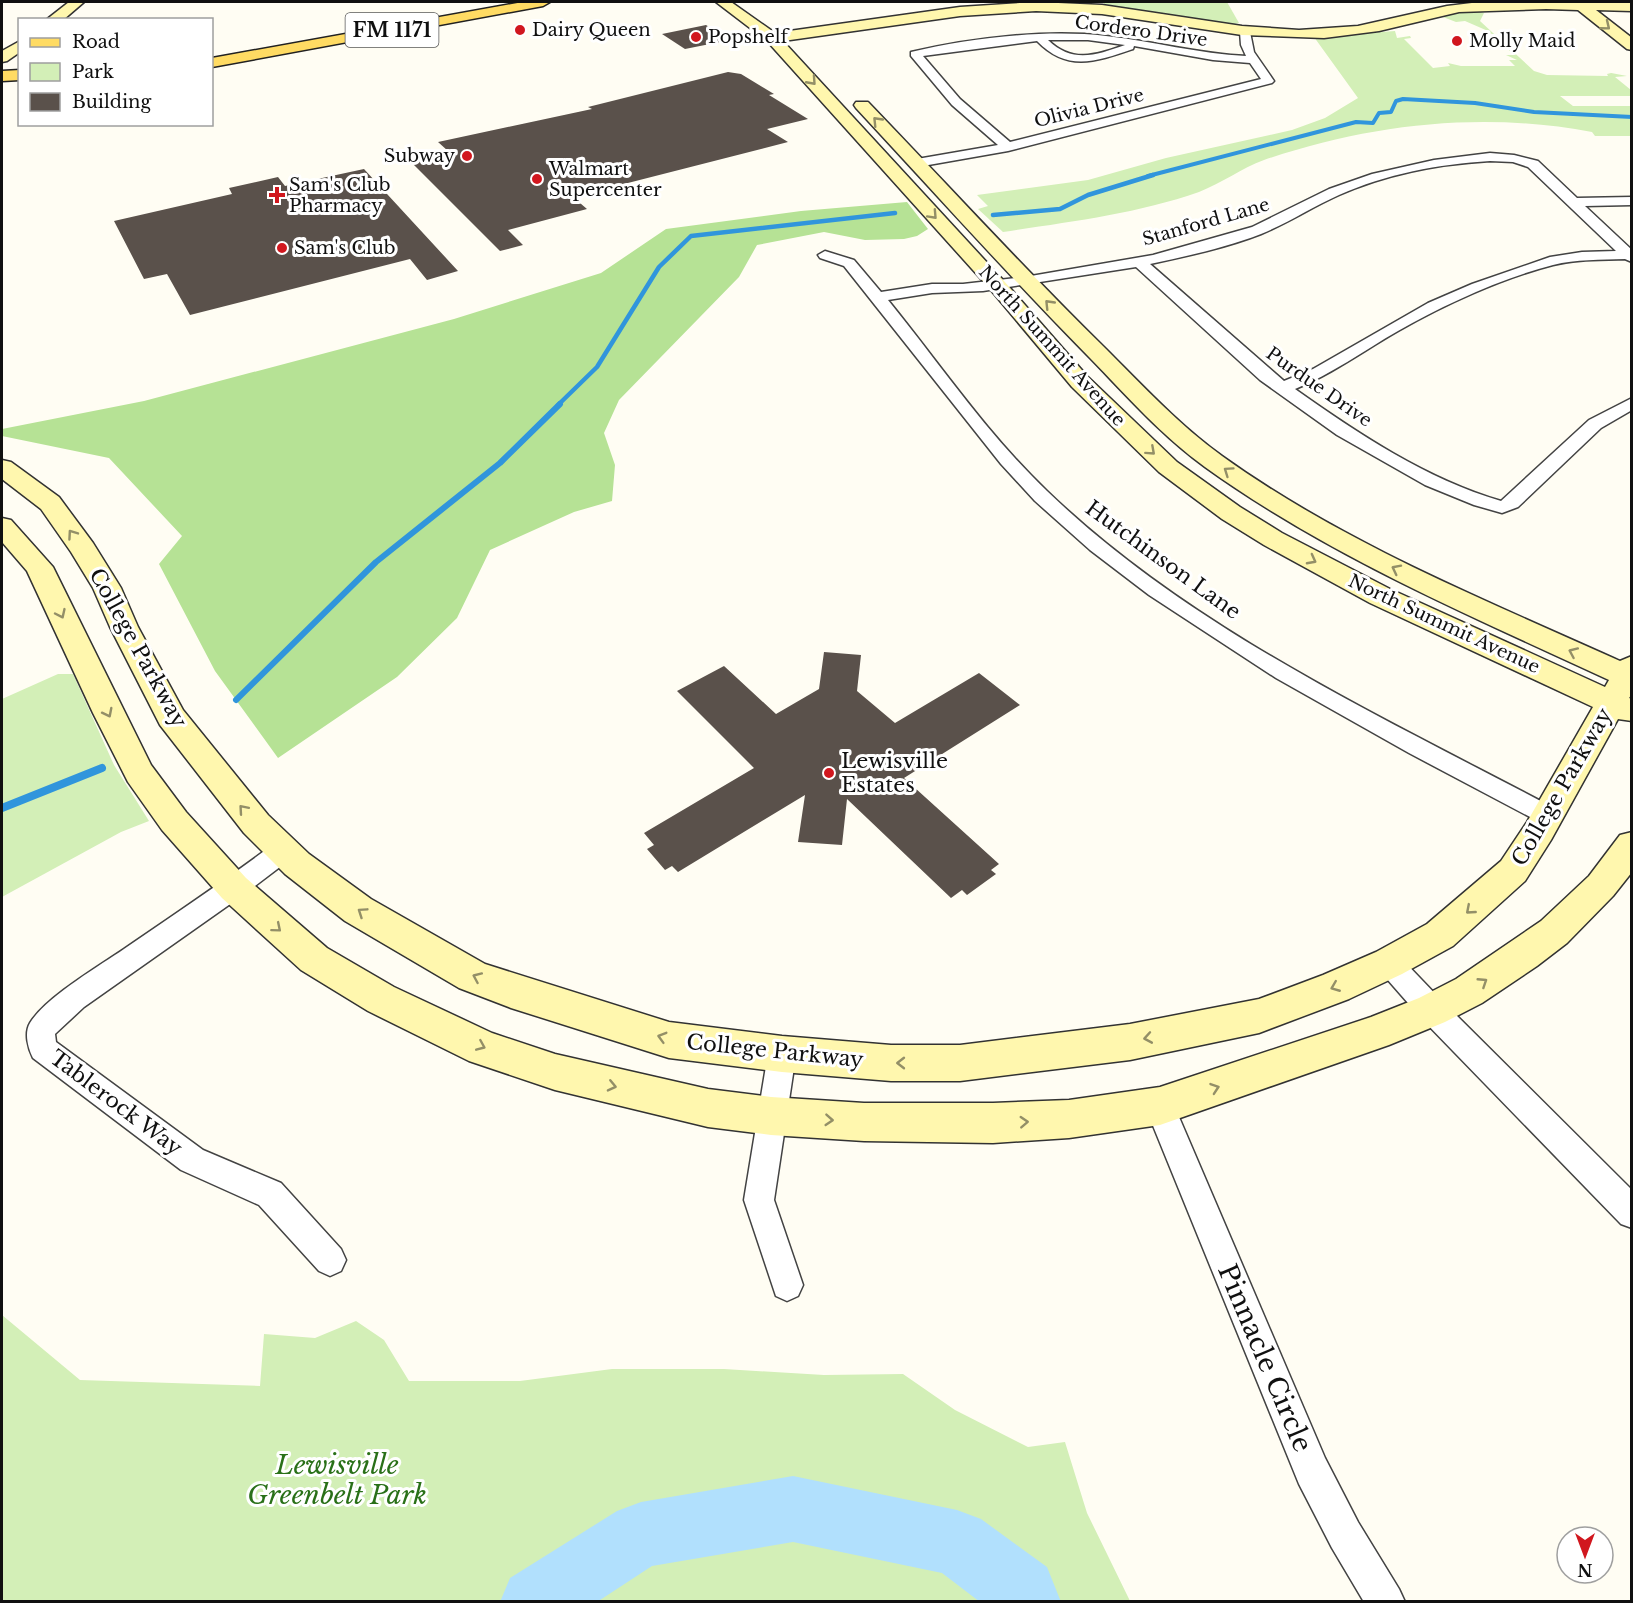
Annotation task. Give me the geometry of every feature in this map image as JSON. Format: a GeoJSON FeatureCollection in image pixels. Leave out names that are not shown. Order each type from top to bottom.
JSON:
{"type":"FeatureCollection","features":[{"type":"Feature","properties":{"kind":"main road","name":"FM 1171"},"geometry":{"type":"LineString","coordinates":[[213,63],[251,51],[496,2]]}},
{"type":"Feature","properties":{"kind":"main road","name":"FM 1171"},"geometry":{"type":"LineString","coordinates":[[213,53],[251,51],[543,2]]}},
{"type":"Feature","properties":{"kind":"main road"},"geometry":{"type":"LineString","coordinates":[[2,76],[18,75]]}},
{"type":"Feature","properties":{"kind":"main road"},"geometry":{"type":"LineString","coordinates":[[2,86],[18,85]]}},
{"type":"Feature","properties":{"kind":"street"},"geometry":{"type":"LineString","coordinates":[[56,18],[77,2]]}},
{"type":"Feature","properties":{"kind":"street","name":"North Summit Avenue"},"geometry":{"type":"LineString","coordinates":[[723,2],[772,38],[997,285],[1080,382],[1168,467],[1231,513],[1380,596],[1626,687]]}},
{"type":"Feature","properties":{"kind":"street"},"geometry":{"type":"LineString","coordinates":[[1579,4],[1632,46]]}},
{"type":"Feature","properties":{"kind":"street"},"geometry":{"type":"LineString","coordinates":[[772,38],[975,10],[1097,5],[1245,32],[1332,33],[1366,29],[1424,14],[1460,8],[1493,6],[1605,4],[1629,14]]}},
{"type":"Feature","properties":{"kind":"street"},"geometry":{"type":"LineString","coordinates":[[777,20],[808,49]]}},
{"type":"Feature","properties":{"kind":"street"},"geometry":{"type":"LineString","coordinates":[[1245,32],[1246,43],[1255,60]]}},
{"type":"Feature","properties":{"kind":"street","name":"Cordero Drive"},"geometry":{"type":"LineString","coordinates":[[1008,147],[956,102],[915,54],[1040,38],[1091,37],[1201,56],[1255,60]]}},
{"type":"Feature","properties":{"kind":"street"},"geometry":{"type":"LineString","coordinates":[[1040,38],[1059,55],[1069,58],[1087,57],[1134,44]]}},
{"type":"Feature","properties":{"kind":"street"},"geometry":{"type":"LineString","coordinates":[[2,58],[18,46]]}},
{"type":"Feature","properties":{"kind":"street","name":"Olivia Drive"},"geometry":{"type":"LineString","coordinates":[[917,163],[965,157],[1008,147],[1268,81],[1255,60]]}},
{"type":"Feature","properties":{"kind":"street","name":"North Summit Avenue"},"geometry":{"type":"LineString","coordinates":[[848,91],[1026,280],[1167,423],[1249,485],[1317,528],[1626,687]]}},
{"type":"Feature","properties":{"kind":"street","name":"Stanford Lane"},"geometry":{"type":"LineString","coordinates":[[882,303],[974,292],[997,285],[1139,262],[1243,236],[1284,220],[1335,192],[1393,172],[1458,160],[1523,159],[1533,164],[1574,202]]}},
{"type":"Feature","properties":{"kind":"street"},"geometry":{"type":"LineString","coordinates":[[895,174],[917,163]]}},
{"type":"Feature","properties":{"kind":"street"},"geometry":{"type":"LineString","coordinates":[[1574,202],[1632,201]]}},
{"type":"Feature","properties":{"kind":"street"},"geometry":{"type":"LineString","coordinates":[[1574,202],[1629,257]]}},
{"type":"Feature","properties":{"kind":"street","name":"Hutchinson Lane"},"geometry":{"type":"LineString","coordinates":[[825,255],[849,263],[978,427],[1041,496],[1082,534],[1175,603],[1246,648],[1334,700],[1547,816]]}},
{"type":"Feature","properties":{"kind":"street"},"geometry":{"type":"LineString","coordinates":[[1281,388],[1318,373],[1392,328],[1433,306],[1477,287],[1550,261],[1582,256],[1629,257]]}},
{"type":"Feature","properties":{"kind":"street","name":"Purdue Drive"},"geometry":{"type":"LineString","coordinates":[[1139,262],[1281,388],[1343,431],[1432,481],[1481,501],[1502,507],[1511,503],[1595,424],[1632,403]]}},
{"type":"Feature","properties":{"kind":"street","name":"College Parkway"},"geometry":{"type":"LineString","coordinates":[[2,467],[50,503],[107,588],[171,717],[256,824],[297,864],[358,910],[412,944],[482,980],[669,1040],[782,1054],[891,1063],[960,1063],[1130,1042],[1259,1016],[1336,987],[1389,963],[1440,935],[1480,902],[1513,871],[1626,687]]}},
{"type":"Feature","properties":{"kind":"street"},"geometry":{"type":"LineString","coordinates":[[2,526],[39,567],[139,773],[174,821],[234,888],[314,959],[381,999],[483,1048],[555,1072],[708,1108],[771,1116],[864,1122],[993,1123],[1069,1119],[1160,1106],[1375,1033],[1432,1010],[1469,991],[1554,932],[1601,886],[1632,845]]}},
{"type":"Feature","properties":{"kind":"street"},"geometry":{"type":"LineString","coordinates":[[83,660],[131,640]]}},
{"type":"Feature","properties":{"kind":"street","name":"Tablerock Way"},"geometry":{"type":"LineString","coordinates":[[284,850],[234,888],[74,998],[41,1030],[43,1049],[133,1119],[192,1160],[270,1194],[330,1260]]}},
{"type":"Feature","properties":{"kind":"street"},"geometry":{"type":"LineString","coordinates":[[1389,963],[1632,1214]]}},
{"type":"Feature","properties":{"kind":"street"},"geometry":{"type":"LineString","coordinates":[[782,1054],[759,1200],[787,1285]]}},
{"type":"Feature","properties":{"kind":"street","name":"Pinnacle Circle"},"geometry":{"type":"LineString","coordinates":[[1160,1106],[1312,1471],[1345,1535],[1386,1602]]}},
{"type":"Feature","properties":{"kind":"green space"},"geometry":{"type":"Polygon","coordinates":[[[1103,2],[1227,2],[1239,23],[1230,25],[1211,23],[1103,2]]]}},
{"type":"Feature","properties":{"kind":"green space"},"geometry":{"type":"Polygon","coordinates":[[[1472,10],[1484,13],[1480,21],[1534,71],[1547,75],[1608,76],[1607,74],[1611,73],[1606,72],[1627,76],[1615,77],[1631,90],[1631,96],[1560,96],[1573,106],[1631,106],[1631,136],[1595,136],[1592,132],[1509,122],[1426,125],[1344,137],[1304,148],[1256,163],[1199,192],[1151,206],[1102,216],[1003,232],[978,209],[988,206],[977,195],[1088,180],[1166,158],[1292,130],[1325,118],[1358,98],[1314,37],[1395,31],[1397,38],[1410,36],[1411,38],[1404,39],[1433,68],[1450,66],[1448,63],[1461,66],[1515,66],[1509,60],[1517,60],[1506,55],[1514,55],[1493,34],[1481,32],[1488,31],[1465,21],[1456,22],[1443,17],[1472,10]]]}},
{"type":"Feature","properties":{"kind":"green space"},"geometry":{"type":"Polygon","coordinates":[[[907,202],[928,229],[917,236],[904,239],[865,240],[824,232],[757,245],[739,277],[619,400],[604,433],[615,465],[612,501],[574,512],[490,550],[457,618],[397,677],[278,758],[215,671],[159,564],[182,536],[109,458],[2,436],[2,429],[144,401],[454,319],[601,273],[666,229],[801,211],[907,202]]]}},
{"type":"Feature","properties":{"kind":"green space"},"geometry":{"type":"Polygon","coordinates":[[[58,674],[73,674],[114,765],[149,821],[121,832],[2,897],[2,699],[58,674]]]}},
{"type":"Feature","properties":{"kind":"green space","name":"Lewisville Greenbelt Park"},"geometry":{"type":"Polygon","coordinates":[[[2,1315],[80,1380],[260,1386],[264,1334],[315,1338],[356,1321],[384,1340],[409,1381],[520,1381],[612,1369],[724,1369],[824,1375],[903,1374],[955,1410],[1028,1447],[1065,1442],[1087,1513],[1130,1601],[2,1601],[2,1315]]]}},
{"type":"Feature","properties":{"kind":"building","name":"Popshelf"},"geometry":{"type":"Polygon","coordinates":[[[706,25],[730,40],[685,49],[662,34],[706,25]]]}},
{"type":"Feature","properties":{"kind":"building","name":"Walmart Supercenter"},"geometry":{"type":"Polygon","coordinates":[[[728,72],[741,74],[774,94],[769,95],[808,119],[767,129],[788,142],[573,197],[587,209],[508,230],[523,245],[500,251],[409,160],[448,151],[438,142],[592,109],[588,107],[728,72]]]}},
{"type":"Feature","properties":{"kind":"building","name":"Sam's Club"},"geometry":{"type":"Polygon","coordinates":[[[364,169],[458,271],[427,280],[410,259],[190,315],[167,274],[144,279],[114,221],[232,194],[229,188],[278,177],[285,186],[364,169]]]}},
{"type":"Feature","properties":{"kind":"building","name":"Lewisville Estates"},"geometry":{"type":"Polygon","coordinates":[[[824,652],[861,655],[857,691],[895,723],[979,673],[1020,705],[904,778],[999,864],[991,870],[996,874],[967,895],[962,890],[951,898],[847,799],[842,845],[798,842],[805,795],[678,872],[672,866],[665,870],[647,849],[654,845],[644,833],[754,768],[677,691],[724,666],[776,714],[819,689],[824,652]]]}},
{"type":"Feature","properties":{"kind":"waterway"},"geometry":{"type":"LineString","coordinates":[[1148,176],[1356,122],[1373,123],[1379,113],[1391,112],[1396,101],[1403,99],[1475,103],[1534,112],[1632,117]]}},
{"type":"Feature","properties":{"kind":"waterway"},"geometry":{"type":"LineString","coordinates":[[993,215],[1060,209],[1088,195],[1153,175]]}},
{"type":"Feature","properties":{"kind":"waterway"},"geometry":{"type":"LineString","coordinates":[[558,405],[597,367],[659,267],[691,236],[895,213]]}},
{"type":"Feature","properties":{"kind":"waterway"},"geometry":{"type":"LineString","coordinates":[[236,700],[376,562],[500,463],[560,404]]}},
{"type":"Feature","properties":{"kind":"waterway"},"geometry":{"type":"LineString","coordinates":[[2,808],[102,768]]}},
{"type":"Feature","properties":{"kind":"waterway"},"geometry":{"type":"LineString","coordinates":[[534,1602],[641,1535],[793,1509],[957,1543],[1023,1591],[1027,1602]]}},
{"type":"Feature","properties":{"kind":"place","name":"Dairy Queen"},"geometry":{"type":"Point","coordinates":[520,30]}},
{"type":"Feature","properties":{"kind":"place","name":"Popshelf"},"geometry":{"type":"Point","coordinates":[696,37]}},
{"type":"Feature","properties":{"kind":"place","name":"Molly Maid"},"geometry":{"type":"Point","coordinates":[1457,41]}},
{"type":"Feature","properties":{"kind":"place","name":"Subway"},"geometry":{"type":"Point","coordinates":[467,156]}},
{"type":"Feature","properties":{"kind":"place","name":"Walmart Supercenter"},"geometry":{"type":"Point","coordinates":[537,179]}},
{"type":"Feature","properties":{"kind":"place","name":"Sam's Club Pharmacy"},"geometry":{"type":"Point","coordinates":[277,195]}},
{"type":"Feature","properties":{"kind":"place","name":"Sam's Club"},"geometry":{"type":"Point","coordinates":[282,248]}},
{"type":"Feature","properties":{"kind":"place","name":"Lewisville Estates"},"geometry":{"type":"Point","coordinates":[829,773]}}]}
